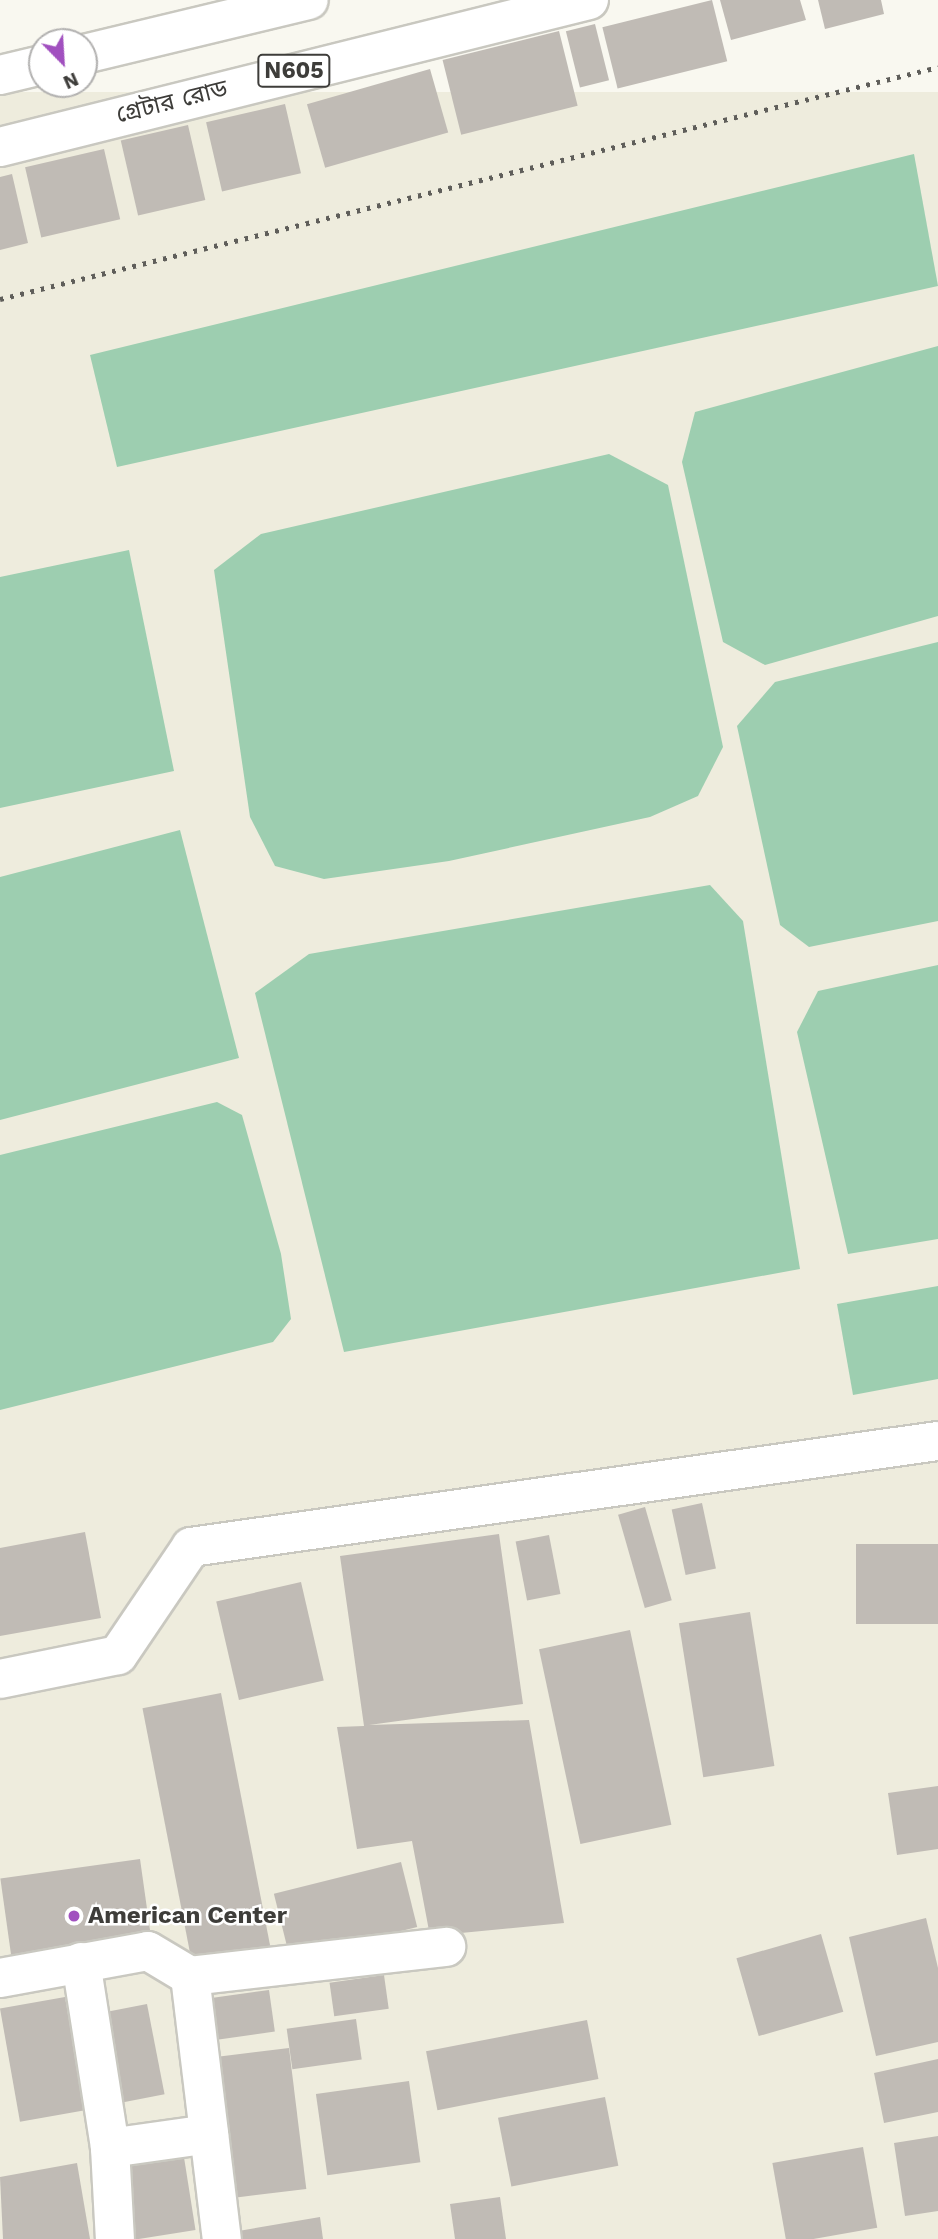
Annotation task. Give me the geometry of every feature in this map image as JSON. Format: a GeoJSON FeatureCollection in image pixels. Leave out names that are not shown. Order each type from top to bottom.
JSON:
{"type":"FeatureCollection","features":[{"type":"Feature","properties":{"kind":"main road"},"geometry":{"type":"LineString","coordinates":[[98,51],[309,0]]}},
{"type":"Feature","properties":{"kind":"main road","name":"গ্রেটার রোড"},"geometry":{"type":"LineString","coordinates":[[0,146],[590,0]]}},
{"type":"Feature","properties":{"kind":"main road"},"geometry":{"type":"LineString","coordinates":[[0,75],[28,68]]}},
{"type":"Feature","properties":{"kind":"main road"},"geometry":{"type":"LineString","coordinates":[[0,1679],[118,1655],[191,1547],[938,1441]]}},
{"type":"Feature","properties":{"kind":"main road"},"geometry":{"type":"LineString","coordinates":[[0,1978],[148,1951],[190,1976],[446,1947]]}},
{"type":"Feature","properties":{"kind":"main road"},"geometry":{"type":"LineString","coordinates":[[81,1962],[110,2148],[115,2239]]}},
{"type":"Feature","properties":{"kind":"main road"},"geometry":{"type":"LineString","coordinates":[[190,1976],[222,2239]]}},
{"type":"Feature","properties":{"kind":"main road"},"geometry":{"type":"LineString","coordinates":[[110,2148],[209,2134]]}},
{"type":"Feature","properties":{"kind":"shaded area"},"geometry":{"type":"Polygon","coordinates":[[[0,92],[28,92],[28,98],[98,98],[98,92],[938,92],[938,2239],[0,2239],[0,92]]]}},
{"type":"Feature","properties":{"kind":"shaded area"},"geometry":{"type":"Polygon","coordinates":[[[914,154],[938,286],[117,467],[90,355],[914,154]]]}},
{"type":"Feature","properties":{"kind":"shaded area"},"geometry":{"type":"Polygon","coordinates":[[[938,346],[938,616],[765,665],[723,642],[682,462],[695,412],[938,346]]]}},
{"type":"Feature","properties":{"kind":"shaded area"},"geometry":{"type":"Polygon","coordinates":[[[609,454],[668,485],[723,747],[698,796],[650,817],[449,861],[324,879],[275,866],[250,817],[214,570],[261,534],[609,454]]]}},
{"type":"Feature","properties":{"kind":"shaded area"},"geometry":{"type":"Polygon","coordinates":[[[129,550],[174,771],[0,808],[0,577],[129,550]]]}},
{"type":"Feature","properties":{"kind":"shaded area"},"geometry":{"type":"Polygon","coordinates":[[[938,642],[938,921],[809,947],[780,925],[737,726],[775,682],[938,642]]]}},
{"type":"Feature","properties":{"kind":"shaded area"},"geometry":{"type":"Polygon","coordinates":[[[180,830],[239,1058],[0,1120],[0,877],[180,830]]]}},
{"type":"Feature","properties":{"kind":"shaded area"},"geometry":{"type":"Polygon","coordinates":[[[710,885],[743,921],[800,1269],[344,1352],[255,993],[309,954],[710,885]]]}},
{"type":"Feature","properties":{"kind":"shaded area"},"geometry":{"type":"Polygon","coordinates":[[[938,965],[938,1239],[848,1254],[797,1032],[818,991],[938,965]]]}},
{"type":"Feature","properties":{"kind":"shaded area"},"geometry":{"type":"Polygon","coordinates":[[[217,1102],[242,1115],[281,1254],[291,1319],[273,1342],[0,1410],[0,1155],[217,1102]]]}},
{"type":"Feature","properties":{"kind":"shaded area"},"geometry":{"type":"Polygon","coordinates":[[[938,1286],[938,1379],[853,1395],[837,1304],[938,1286]]]}},
{"type":"Feature","properties":{"kind":"building"},"geometry":{"type":"Polygon","coordinates":[[[712,0],[727,61],[618,88],[602,27],[712,0]]]}},
{"type":"Feature","properties":{"kind":"building"},"geometry":{"type":"Polygon","coordinates":[[[720,0],[800,0],[806,20],[731,40],[720,0]]]}},
{"type":"Feature","properties":{"kind":"building"},"geometry":{"type":"Polygon","coordinates":[[[818,0],[881,0],[884,14],[825,29],[818,0]]]}},
{"type":"Feature","properties":{"kind":"building"},"geometry":{"type":"Polygon","coordinates":[[[595,24],[609,80],[580,88],[566,31],[595,24]]]}},
{"type":"Feature","properties":{"kind":"building"},"geometry":{"type":"Polygon","coordinates":[[[559,31],[578,106],[461,135],[443,60],[559,31]]]}},
{"type":"Feature","properties":{"kind":"building"},"geometry":{"type":"Polygon","coordinates":[[[430,69],[448,132],[325,168],[307,104],[430,69]]]}},
{"type":"Feature","properties":{"kind":"building"},"geometry":{"type":"Polygon","coordinates":[[[285,104],[301,173],[222,191],[206,122],[285,104]]]}},
{"type":"Feature","properties":{"kind":"building"},"geometry":{"type":"Polygon","coordinates":[[[188,125],[205,200],[138,216],[121,141],[188,125]]]}},
{"type":"Feature","properties":{"kind":"building"},"geometry":{"type":"Polygon","coordinates":[[[104,149],[120,219],[41,237],[25,167],[104,149]]]}},
{"type":"Feature","properties":{"kind":"building"},"geometry":{"type":"Polygon","coordinates":[[[12,174],[28,243],[0,250],[0,177],[12,174]]]}},
{"type":"Feature","properties":{"kind":"building"},"geometry":{"type":"Polygon","coordinates":[[[702,1503],[716,1569],[686,1575],[672,1509],[702,1503]]]}},
{"type":"Feature","properties":{"kind":"building"},"geometry":{"type":"Polygon","coordinates":[[[645,1507],[672,1600],[645,1608],[618,1515],[645,1507]]]}},
{"type":"Feature","properties":{"kind":"building"},"geometry":{"type":"Polygon","coordinates":[[[85,1532],[101,1618],[0,1636],[0,1548],[85,1532]]]}},
{"type":"Feature","properties":{"kind":"building"},"geometry":{"type":"Polygon","coordinates":[[[499,1534],[523,1704],[369,1725],[529,1720],[564,1923],[430,1936],[412,1841],[357,1849],[337,1727],[364,1726],[340,1556],[499,1534]]]}},
{"type":"Feature","properties":{"kind":"building"},"geometry":{"type":"Polygon","coordinates":[[[549,1535],[560,1594],[527,1600],[516,1541],[549,1535]]]}},
{"type":"Feature","properties":{"kind":"building"},"geometry":{"type":"Polygon","coordinates":[[[856,1544],[938,1544],[938,1624],[856,1624],[856,1544]]]}},
{"type":"Feature","properties":{"kind":"building"},"geometry":{"type":"Polygon","coordinates":[[[301,1582],[324,1680],[239,1700],[216,1602],[301,1582]]]}},
{"type":"Feature","properties":{"kind":"building"},"geometry":{"type":"Polygon","coordinates":[[[750,1612],[774,1766],[703,1777],[679,1623],[750,1612]]]}},
{"type":"Feature","properties":{"kind":"building"},"geometry":{"type":"Polygon","coordinates":[[[630,1630],[671,1825],[580,1844],[539,1649],[630,1630]]]}},
{"type":"Feature","properties":{"kind":"building"},"geometry":{"type":"Polygon","coordinates":[[[221,1693],[272,1956],[194,1971],[142,1708],[221,1693]]]}},
{"type":"Feature","properties":{"kind":"building"},"geometry":{"type":"Polygon","coordinates":[[[938,1786],[938,1849],[897,1855],[888,1793],[938,1786]]]}},
{"type":"Feature","properties":{"kind":"building","name":"American Center"},"geometry":{"type":"Polygon","coordinates":[[[140,1859],[153,1954],[14,1974],[0,1879],[140,1859]]]}},
{"type":"Feature","properties":{"kind":"building"},"geometry":{"type":"Polygon","coordinates":[[[401,1862],[417,1927],[290,1959],[274,1894],[401,1862]]]}},
{"type":"Feature","properties":{"kind":"building"},"geometry":{"type":"Polygon","coordinates":[[[926,1918],[938,1968],[938,2042],[876,2056],[849,1937],[926,1918]]]}},
{"type":"Feature","properties":{"kind":"building"},"geometry":{"type":"Polygon","coordinates":[[[821,1934],[843,2012],[759,2036],[736,1958],[821,1934]]]}},
{"type":"Feature","properties":{"kind":"building"},"geometry":{"type":"Polygon","coordinates":[[[384,1975],[389,2009],[334,2016],[330,1983],[384,1975]]]}},
{"type":"Feature","properties":{"kind":"building"},"geometry":{"type":"Polygon","coordinates":[[[269,1990],[275,2032],[207,2041],[201,2000],[269,1990]]]}},
{"type":"Feature","properties":{"kind":"building"},"geometry":{"type":"Polygon","coordinates":[[[65,1997],[85,2110],[20,2122],[0,2008],[65,1997]]]}},
{"type":"Feature","properties":{"kind":"building"},"geometry":{"type":"Polygon","coordinates":[[[147,2004],[165,2094],[111,2105],[93,2014],[147,2004]]]}},
{"type":"Feature","properties":{"kind":"building"},"geometry":{"type":"Polygon","coordinates":[[[356,2019],[362,2060],[292,2069],[287,2029],[356,2019]]]}},
{"type":"Feature","properties":{"kind":"building"},"geometry":{"type":"Polygon","coordinates":[[[587,2020],[598,2079],[437,2110],[426,2051],[587,2020]]]}},
{"type":"Feature","properties":{"kind":"building"},"geometry":{"type":"Polygon","coordinates":[[[289,2048],[306,2189],[223,2199],[206,2058],[289,2048]]]}},
{"type":"Feature","properties":{"kind":"building"},"geometry":{"type":"Polygon","coordinates":[[[938,2059],[938,2112],[884,2123],[874,2073],[938,2059]]]}},
{"type":"Feature","properties":{"kind":"building"},"geometry":{"type":"Polygon","coordinates":[[[409,2081],[420,2162],[327,2175],[316,2094],[409,2081]]]}},
{"type":"Feature","properties":{"kind":"building"},"geometry":{"type":"Polygon","coordinates":[[[605,2097],[618,2166],[511,2187],[498,2118],[605,2097]]]}},
{"type":"Feature","properties":{"kind":"building"},"geometry":{"type":"Polygon","coordinates":[[[938,2136],[938,2211],[905,2216],[894,2143],[938,2136]]]}},
{"type":"Feature","properties":{"kind":"building"},"geometry":{"type":"Polygon","coordinates":[[[863,2147],[877,2228],[813,2239],[786,2239],[772,2163],[863,2147]]]}},
{"type":"Feature","properties":{"kind":"building"},"geometry":{"type":"Polygon","coordinates":[[[183,2151],[196,2230],[139,2239],[112,2239],[100,2164],[183,2151]]]}},
{"type":"Feature","properties":{"kind":"building"},"geometry":{"type":"Polygon","coordinates":[[[77,2163],[90,2239],[3,2239],[0,2177],[77,2163]]]}},
{"type":"Feature","properties":{"kind":"building"},"geometry":{"type":"Polygon","coordinates":[[[500,2197],[506,2239],[455,2239],[450,2204],[500,2197]]]}},
{"type":"Feature","properties":{"kind":"building"},"geometry":{"type":"Polygon","coordinates":[[[320,2217],[323,2239],[222,2239],[221,2234],[320,2217]]]}},
{"type":"Feature","properties":{"kind":"railway"},"geometry":{"type":"LineString","coordinates":[[0,299],[938,67]]}},
{"type":"Feature","properties":{"kind":"place","name":"American Center"},"geometry":{"type":"Point","coordinates":[74,1916]}}]}
